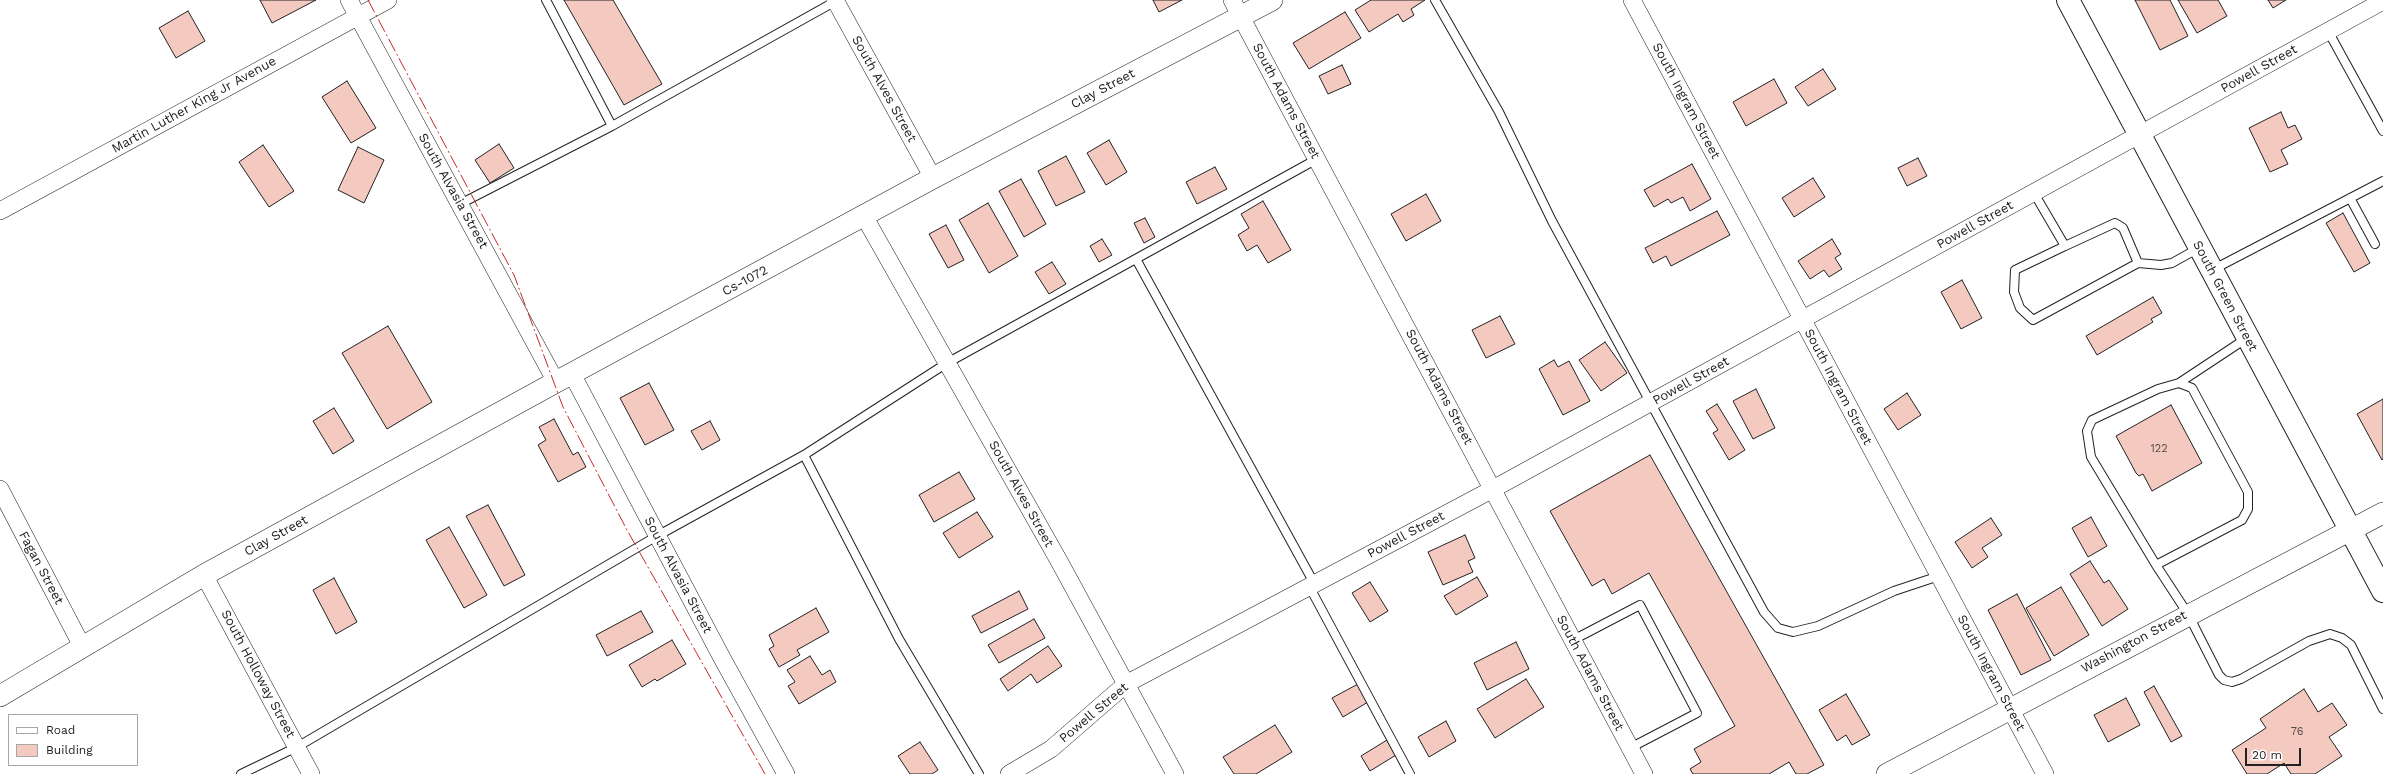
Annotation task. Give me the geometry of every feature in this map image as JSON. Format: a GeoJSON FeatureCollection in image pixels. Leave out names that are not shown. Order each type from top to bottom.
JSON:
{"type":"FeatureCollection","features":[{"type":"Feature","properties":{"kind":"main road","name":"South Green Street"},"geometry":{"type":"LineString","coordinates":[[2068,0],[2348,530],[2383,591]]}},
{"type":"Feature","properties":{"kind":"street","name":"South Alvasia Street"},"geometry":{"type":"LineString","coordinates":[[349,0],[356,16],[460,204],[657,536],[786,774]]}},
{"type":"Feature","properties":{"kind":"street","name":"Martin Luther King Jr Avenue"},"geometry":{"type":"LineString","coordinates":[[0,211],[356,16],[388,0]]}},
{"type":"Feature","properties":{"kind":"street","name":"Clay Street"},"geometry":{"type":"LineString","coordinates":[[934,178],[1236,8],[1272,0]]}},
{"type":"Feature","properties":{"kind":"street","name":"South Ingram Street"},"geometry":{"type":"LineString","coordinates":[[1632,0],[2045,774]]}},
{"type":"Feature","properties":{"kind":"street","name":"South Alves Street"},"geometry":{"type":"LineString","coordinates":[[836,1],[934,178]]}},
{"type":"Feature","properties":{"kind":"street","name":"Powell Street"},"geometry":{"type":"LineString","coordinates":[[1009,774],[1051,749],[1126,684],[1650,404],[2383,1]]}},
{"type":"Feature","properties":{"kind":"street","name":"South Adams Street"},"geometry":{"type":"LineString","coordinates":[[1236,8],[1644,774]]}},
{"type":"Feature","properties":{"kind":"street","name":"Cs-1072"},"geometry":{"type":"LineString","coordinates":[[564,378],[934,178]]}},
{"type":"Feature","properties":{"kind":"street","name":"South Alves Street"},"geometry":{"type":"LineString","coordinates":[[864,216],[948,363],[1175,774]]}},
{"type":"Feature","properties":{"kind":"street","name":"Clay Street"},"geometry":{"type":"LineString","coordinates":[[0,696],[204,575],[564,378]]}},
{"type":"Feature","properties":{"kind":"street","name":"Fagan Street"},"geometry":{"type":"LineString","coordinates":[[0,489],[83,648]]}},
{"type":"Feature","properties":{"kind":"street","name":"Washington Street"},"geometry":{"type":"LineString","coordinates":[[1887,774],[2188,614],[2383,513]]}},
{"type":"Feature","properties":{"kind":"street","name":"South Holloway Street"},"geometry":{"type":"LineString","coordinates":[[204,575],[311,774]]}},
{"type":"Feature","properties":{"kind":"lane"},"geometry":{"type":"LineString","coordinates":[[546,0],[612,126]]}},
{"type":"Feature","properties":{"kind":"lane"},"geometry":{"type":"LineString","coordinates":[[1435,0],[1499,112],[1552,221],[1764,612],[1778,628],[1793,632],[1818,626],[1894,591],[1939,576]]}},
{"type":"Feature","properties":{"kind":"lane"},"geometry":{"type":"LineString","coordinates":[[460,204],[612,126],[836,1]]}},
{"type":"Feature","properties":{"kind":"lane"},"geometry":{"type":"LineString","coordinates":[[2328,31],[2383,131]]}},
{"type":"Feature","properties":{"kind":"lane"},"geometry":{"type":"LineString","coordinates":[[241,774],[297,747],[657,536],[804,455],[948,363],[1317,158]]}},
{"type":"Feature","properties":{"kind":"lane"},"geometry":{"type":"LineString","coordinates":[[2211,271],[2383,181]]}},
{"type":"Feature","properties":{"kind":"lane"},"geometry":{"type":"LineString","coordinates":[[2034,193],[2065,246]]}},
{"type":"Feature","properties":{"kind":"lane"},"geometry":{"type":"LineString","coordinates":[[2350,198],[2374,244]]}},
{"type":"Feature","properties":{"kind":"lane"},"geometry":{"type":"LineString","coordinates":[[2138,263],[2123,228],[2115,223],[2015,270],[2014,292],[2020,308],[2033,320],[2138,263],[2161,266],[2172,263],[2199,248]]}},
{"type":"Feature","properties":{"kind":"lane"},"geometry":{"type":"LineString","coordinates":[[1136,259],[1312,585],[1410,774]]}},
{"type":"Feature","properties":{"kind":"lane"},"geometry":{"type":"LineString","coordinates":[[2247,338],[2179,383],[2158,389],[2092,420],[2087,431],[2091,457],[2156,565],[2188,614],[2219,675],[2224,680],[2232,682],[2319,636],[2330,634],[2342,638],[2351,645],[2383,709]]}},
{"type":"Feature","properties":{"kind":"lane"},"geometry":{"type":"LineString","coordinates":[[2156,565],[2242,520],[2248,510],[2248,492],[2219,437],[2192,388],[2179,383]]}},
{"type":"Feature","properties":{"kind":"lane"},"geometry":{"type":"LineString","coordinates":[[804,455],[899,639],[979,774]]}},
{"type":"Feature","properties":{"kind":"lane"},"geometry":{"type":"LineString","coordinates":[[1573,640],[1640,605],[1697,713],[1630,748]]}},
{"type":"Feature","properties":{"kind":"building"},"geometry":{"type":"Polygon","coordinates":[[[260,0],[316,0],[272,23],[260,0]]]}},
{"type":"Feature","properties":{"kind":"building"},"geometry":{"type":"Polygon","coordinates":[[[564,0],[613,0],[662,84],[624,105],[564,0]]]}},
{"type":"Feature","properties":{"kind":"building"},"geometry":{"type":"Polygon","coordinates":[[[1153,0],[1182,0],[1159,12],[1153,0]]]}},
{"type":"Feature","properties":{"kind":"building"},"geometry":{"type":"Polygon","coordinates":[[[1371,0],[1425,0],[1411,9],[1414,15],[1403,22],[1398,14],[1369,32],[1355,10],[1371,0]]]}},
{"type":"Feature","properties":{"kind":"building"},"geometry":{"type":"Polygon","coordinates":[[[2135,0],[2170,0],[2188,36],[2160,50],[2135,0]]]}},
{"type":"Feature","properties":{"kind":"building"},"geometry":{"type":"Polygon","coordinates":[[[2178,0],[2218,0],[2227,16],[2197,33],[2178,0]]]}},
{"type":"Feature","properties":{"kind":"building"},"geometry":{"type":"Polygon","coordinates":[[[2268,0],[2286,0],[2273,8],[2268,0]]]}},
{"type":"Feature","properties":{"kind":"building"},"geometry":{"type":"Polygon","coordinates":[[[188,11],[205,41],[176,58],[159,28],[188,11]]]}},
{"type":"Feature","properties":{"kind":"building"},"geometry":{"type":"Polygon","coordinates":[[[1345,12],[1361,38],[1309,69],[1293,43],[1345,12]]]}},
{"type":"Feature","properties":{"kind":"building"},"geometry":{"type":"Polygon","coordinates":[[[1342,65],[1351,84],[1328,94],[1319,76],[1342,65]]]}},
{"type":"Feature","properties":{"kind":"building"},"geometry":{"type":"Polygon","coordinates":[[[1823,69],[1836,89],[1808,106],[1795,87],[1823,69]]]}},
{"type":"Feature","properties":{"kind":"building"},"geometry":{"type":"Polygon","coordinates":[[[1774,79],[1787,103],[1746,126],[1733,102],[1774,79]]]}},
{"type":"Feature","properties":{"kind":"building"},"geometry":{"type":"Polygon","coordinates":[[[347,81],[376,128],[351,143],[322,97],[347,81]]]}},
{"type":"Feature","properties":{"kind":"building"},"geometry":{"type":"Polygon","coordinates":[[[2281,112],[2288,128],[2295,125],[2302,139],[2281,150],[2288,164],[2270,172],[2249,128],[2281,112]]]}},
{"type":"Feature","properties":{"kind":"building"},"geometry":{"type":"Polygon","coordinates":[[[1109,140],[1127,172],[1106,185],[1087,153],[1109,140]]]}},
{"type":"Feature","properties":{"kind":"building"},"geometry":{"type":"Polygon","coordinates":[[[499,144],[514,168],[490,183],[475,160],[499,144]]]}},
{"type":"Feature","properties":{"kind":"building"},"geometry":{"type":"Polygon","coordinates":[[[263,145],[294,191],[269,207],[239,162],[263,145]]]}},
{"type":"Feature","properties":{"kind":"building"},"geometry":{"type":"Polygon","coordinates":[[[358,147],[384,160],[364,203],[338,190],[358,147]]]}},
{"type":"Feature","properties":{"kind":"building"},"geometry":{"type":"Polygon","coordinates":[[[1066,156],[1085,192],[1056,206],[1038,171],[1066,156]]]}},
{"type":"Feature","properties":{"kind":"building"},"geometry":{"type":"Polygon","coordinates":[[[1918,158],[1927,176],[1907,186],[1898,168],[1918,158]]]}},
{"type":"Feature","properties":{"kind":"building"},"geometry":{"type":"Polygon","coordinates":[[[1692,164],[1711,199],[1690,211],[1683,197],[1671,203],[1668,199],[1654,207],[1644,190],[1692,164]]]}},
{"type":"Feature","properties":{"kind":"building"},"geometry":{"type":"Polygon","coordinates":[[[1215,167],[1227,189],[1197,204],[1186,182],[1215,167]]]}},
{"type":"Feature","properties":{"kind":"building"},"geometry":{"type":"Polygon","coordinates":[[[1813,178],[1825,197],[1794,217],[1782,198],[1813,178]]]}},
{"type":"Feature","properties":{"kind":"building"},"geometry":{"type":"Polygon","coordinates":[[[1021,179],[1046,224],[1024,237],[999,191],[1021,179]]]}},
{"type":"Feature","properties":{"kind":"building"},"geometry":{"type":"Polygon","coordinates":[[[1426,194],[1441,221],[1406,241],[1391,214],[1426,194]]]}},
{"type":"Feature","properties":{"kind":"building"},"geometry":{"type":"Polygon","coordinates":[[[1263,201],[1291,250],[1268,263],[1257,245],[1247,251],[1238,235],[1249,228],[1241,214],[1263,201]]]}},
{"type":"Feature","properties":{"kind":"building"},"geometry":{"type":"Polygon","coordinates":[[[988,203],[1018,256],[989,273],[959,220],[988,203]]]}},
{"type":"Feature","properties":{"kind":"building"},"geometry":{"type":"Polygon","coordinates":[[[1717,211],[1730,235],[1671,266],[1666,256],[1653,263],[1645,248],[1717,211]]]}},
{"type":"Feature","properties":{"kind":"building"},"geometry":{"type":"Polygon","coordinates":[[[2343,213],[2370,263],[2354,272],[2326,223],[2343,213]]]}},
{"type":"Feature","properties":{"kind":"building"},"geometry":{"type":"Polygon","coordinates":[[[1145,218],[1155,237],[1144,243],[1134,223],[1145,218]]]}},
{"type":"Feature","properties":{"kind":"building"},"geometry":{"type":"Polygon","coordinates":[[[946,225],[964,260],[948,268],[929,234],[946,225]]]}},
{"type":"Feature","properties":{"kind":"building"},"geometry":{"type":"Polygon","coordinates":[[[1102,239],[1112,255],[1099,262],[1090,246],[1102,239]]]}},
{"type":"Feature","properties":{"kind":"building"},"geometry":{"type":"Polygon","coordinates":[[[1832,239],[1841,254],[1835,258],[1842,269],[1829,277],[1824,270],[1810,279],[1798,261],[1832,239]]]}},
{"type":"Feature","properties":{"kind":"building"},"geometry":{"type":"Polygon","coordinates":[[[1052,262],[1066,284],[1049,294],[1035,272],[1052,262]]]}},
{"type":"Feature","properties":{"kind":"building"},"geometry":{"type":"Polygon","coordinates":[[[1962,280],[1982,318],[1961,329],[1941,292],[1962,280]]]}},
{"type":"Feature","properties":{"kind":"building"},"geometry":{"type":"Polygon","coordinates":[[[2153,297],[2162,313],[2151,319],[2153,322],[2097,355],[2086,336],[2153,297]]]}},
{"type":"Feature","properties":{"kind":"building"},"geometry":{"type":"Polygon","coordinates":[[[1500,316],[1515,344],[1486,358],[1472,330],[1500,316]]]}},
{"type":"Feature","properties":{"kind":"building"},"geometry":{"type":"Polygon","coordinates":[[[388,326],[432,402],[387,429],[342,353],[388,326]]]}},
{"type":"Feature","properties":{"kind":"building"},"geometry":{"type":"Polygon","coordinates":[[[1605,342],[1627,373],[1601,391],[1579,360],[1605,342]]]}},
{"type":"Feature","properties":{"kind":"building"},"geometry":{"type":"Polygon","coordinates":[[[1554,360],[1558,367],[1569,361],[1590,401],[1563,415],[1539,369],[1554,360]]]}},
{"type":"Feature","properties":{"kind":"building"},"geometry":{"type":"Polygon","coordinates":[[[649,383],[674,430],[645,445],[620,398],[649,383]]]}},
{"type":"Feature","properties":{"kind":"building"},"geometry":{"type":"Polygon","coordinates":[[[1756,389],[1775,428],[1753,439],[1733,401],[1756,389]]]}},
{"type":"Feature","properties":{"kind":"building"},"geometry":{"type":"Polygon","coordinates":[[[1907,393],[1921,415],[1898,430],[1884,409],[1907,393]]]}},
{"type":"Feature","properties":{"kind":"building"},"geometry":{"type":"Polygon","coordinates":[[[2383,399],[2383,459],[2382,460],[2357,414],[2383,399]]]}},
{"type":"Feature","properties":{"kind":"building"},"geometry":{"type":"Polygon","coordinates":[[[1717,404],[1745,450],[1729,460],[1713,433],[1718,430],[1706,411],[1717,404]]]}},
{"type":"Feature","properties":{"kind":"building"},"geometry":{"type":"Polygon","coordinates":[[[2171,405],[2202,463],[2152,491],[2143,474],[2139,476],[2136,473],[2116,436],[2171,405]]]}},
{"type":"Feature","properties":{"kind":"building"},"geometry":{"type":"Polygon","coordinates":[[[334,408],[354,441],[333,454],[313,421],[334,408]]]}},
{"type":"Feature","properties":{"kind":"building"},"geometry":{"type":"Polygon","coordinates":[[[554,419],[573,455],[578,452],[586,467],[558,482],[538,445],[546,440],[539,427],[554,419]]]}},
{"type":"Feature","properties":{"kind":"building"},"geometry":{"type":"Polygon","coordinates":[[[710,421],[720,440],[702,450],[691,431],[710,421]]]}},
{"type":"Feature","properties":{"kind":"building"},"geometry":{"type":"Polygon","coordinates":[[[1650,455],[1824,765],[1807,774],[1796,774],[1789,762],[1769,774],[1693,774],[1690,769],[1701,762],[1694,749],[1735,726],[1649,573],[1612,594],[1604,579],[1592,586],[1550,511],[1650,455]]]}},
{"type":"Feature","properties":{"kind":"building"},"geometry":{"type":"Polygon","coordinates":[[[959,472],[975,499],[934,522],[919,495],[959,472]]]}},
{"type":"Feature","properties":{"kind":"building"},"geometry":{"type":"Polygon","coordinates":[[[488,505],[525,575],[504,586],[466,516],[488,505]]]}},
{"type":"Feature","properties":{"kind":"building"},"geometry":{"type":"Polygon","coordinates":[[[977,512],[993,537],[959,558],[943,533],[977,512]]]}},
{"type":"Feature","properties":{"kind":"building"},"geometry":{"type":"Polygon","coordinates":[[[2091,517],[2107,546],[2088,557],[2072,528],[2091,517]]]}},
{"type":"Feature","properties":{"kind":"building"},"geometry":{"type":"Polygon","coordinates":[[[1991,518],[2002,535],[1982,548],[1988,557],[1972,568],[1955,542],[1991,518]]]}},
{"type":"Feature","properties":{"kind":"building"},"geometry":{"type":"Polygon","coordinates":[[[449,527],[487,595],[464,608],[426,540],[449,527]]]}},
{"type":"Feature","properties":{"kind":"building"},"geometry":{"type":"Polygon","coordinates":[[[1465,535],[1475,558],[1468,561],[1473,572],[1443,585],[1428,552],[1465,535]]]}},
{"type":"Feature","properties":{"kind":"building"},"geometry":{"type":"Polygon","coordinates":[[[2090,561],[2104,583],[2109,580],[2128,609],[2102,626],[2070,574],[2090,561]]]}},
{"type":"Feature","properties":{"kind":"building"},"geometry":{"type":"Polygon","coordinates":[[[1477,577],[1488,596],[1456,615],[1444,596],[1477,577]]]}},
{"type":"Feature","properties":{"kind":"building"},"geometry":{"type":"Polygon","coordinates":[[[334,578],[357,622],[336,634],[313,590],[334,578]]]}},
{"type":"Feature","properties":{"kind":"building"},"geometry":{"type":"Polygon","coordinates":[[[1370,582],[1388,611],[1370,622],[1352,593],[1370,582]]]}},
{"type":"Feature","properties":{"kind":"building"},"geometry":{"type":"Polygon","coordinates":[[[2061,587],[2089,635],[2054,656],[2026,608],[2061,587]]]}},
{"type":"Feature","properties":{"kind":"building"},"geometry":{"type":"Polygon","coordinates":[[[1019,591],[1028,609],[981,633],[972,616],[1019,591]]]}},
{"type":"Feature","properties":{"kind":"building"},"geometry":{"type":"Polygon","coordinates":[[[2017,594],[2051,660],[2021,675],[1988,610],[2017,594]]]}},
{"type":"Feature","properties":{"kind":"building"},"geometry":{"type":"Polygon","coordinates":[[[816,608],[829,632],[797,650],[800,655],[779,667],[769,649],[774,646],[769,635],[816,608]]]}},
{"type":"Feature","properties":{"kind":"building"},"geometry":{"type":"Polygon","coordinates":[[[641,611],[653,632],[607,656],[596,635],[641,611]]]}},
{"type":"Feature","properties":{"kind":"building"},"geometry":{"type":"Polygon","coordinates":[[[1034,619],[1045,638],[999,663],[988,645],[1034,619]]]}},
{"type":"Feature","properties":{"kind":"building"},"geometry":{"type":"Polygon","coordinates":[[[672,640],[686,664],[657,681],[655,679],[642,687],[629,665],[672,640]]]}},
{"type":"Feature","properties":{"kind":"building"},"geometry":{"type":"Polygon","coordinates":[[[1516,642],[1529,669],[1487,690],[1474,663],[1516,642]]]}},
{"type":"Feature","properties":{"kind":"building"},"geometry":{"type":"Polygon","coordinates":[[[1048,646],[1062,666],[1037,683],[1031,674],[1008,691],[1000,679],[1048,646]]]}},
{"type":"Feature","properties":{"kind":"building"},"geometry":{"type":"Polygon","coordinates":[[[810,656],[822,675],[830,670],[836,682],[799,704],[788,686],[795,682],[787,670],[810,656]]]}},
{"type":"Feature","properties":{"kind":"building"},"geometry":{"type":"Polygon","coordinates":[[[1526,679],[1544,707],[1495,738],[1477,709],[1526,679]]]}},
{"type":"Feature","properties":{"kind":"building"},"geometry":{"type":"Polygon","coordinates":[[[1358,684],[1368,702],[1343,717],[1332,698],[1358,684]]]}},
{"type":"Feature","properties":{"kind":"building"},"geometry":{"type":"Polygon","coordinates":[[[2154,686],[2182,736],[2171,742],[2144,692],[2154,686]]]}},
{"type":"Feature","properties":{"kind":"building"},"geometry":{"type":"Polygon","coordinates":[[[2304,689],[2318,712],[2332,703],[2347,725],[2329,737],[2342,756],[2315,774],[2291,774],[2284,763],[2267,774],[2247,774],[2232,750],[2266,728],[2260,719],[2304,689]]]}},
{"type":"Feature","properties":{"kind":"building"},"geometry":{"type":"Polygon","coordinates":[[[1846,694],[1870,735],[1852,745],[1846,735],[1837,741],[1819,710],[1846,694]]]}},
{"type":"Feature","properties":{"kind":"building"},"geometry":{"type":"Polygon","coordinates":[[[2126,698],[2140,725],[2108,742],[2094,715],[2126,698]]]}},
{"type":"Feature","properties":{"kind":"building"},"geometry":{"type":"Polygon","coordinates":[[[1446,721],[1456,741],[1429,757],[1418,737],[1446,721]]]}},
{"type":"Feature","properties":{"kind":"building"},"geometry":{"type":"Polygon","coordinates":[[[1275,725],[1292,752],[1256,774],[1234,774],[1223,757],[1275,725]]]}},
{"type":"Feature","properties":{"kind":"building"},"geometry":{"type":"Polygon","coordinates":[[[1387,740],[1396,755],[1370,771],[1361,756],[1387,740]]]}},
{"type":"Feature","properties":{"kind":"building"},"geometry":{"type":"Polygon","coordinates":[[[920,742],[938,770],[932,774],[910,774],[898,756],[920,742]]]}},
{"type":"Feature","properties":{"kind":"power"},"geometry":{"type":"LineString","coordinates":[[368,0],[514,275],[563,407],[627,530],[765,774]]}}]}
